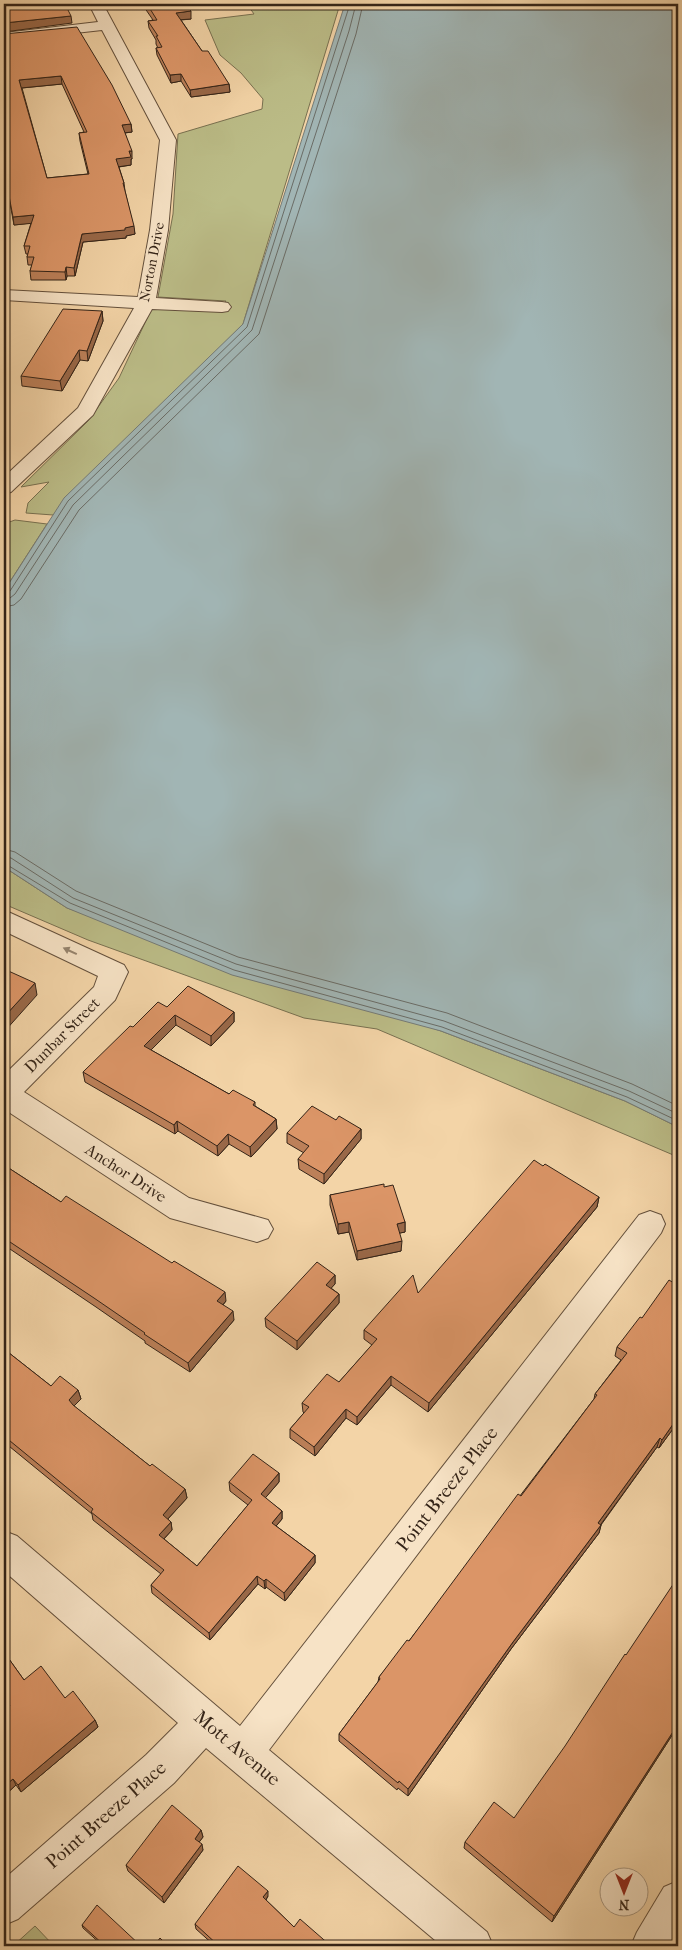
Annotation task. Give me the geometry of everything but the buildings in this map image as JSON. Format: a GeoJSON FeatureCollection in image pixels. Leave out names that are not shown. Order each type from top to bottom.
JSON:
{"type":"FeatureCollection","features":[{"type":"Feature","properties":{"kind":"street","name":"Norton Drive"},"geometry":{"type":"LineString","coordinates":[[4,488],[86,411],[146,303],[159,230],[168,140],[96,4]]}},
{"type":"Feature","properties":{"kind":"street"},"geometry":{"type":"LineString","coordinates":[[4,38],[108,25]]}},
{"type":"Feature","properties":{"kind":"street"},"geometry":{"type":"LineString","coordinates":[[4,295],[222,306]]}},
{"type":"Feature","properties":{"kind":"street","name":"Dunbar Street"},"geometry":{"type":"LineString","coordinates":[[4,920],[114,972],[105,992],[4,1094]]}},
{"type":"Feature","properties":{"kind":"street","name":"Anchor Drive"},"geometry":{"type":"LineString","coordinates":[[4,1094],[181,1209],[258,1229]]}},
{"type":"Feature","properties":{"kind":"street","name":"Point Breeze Place"},"geometry":{"type":"LineString","coordinates":[[244,1753],[650,1224]]}},
{"type":"Feature","properties":{"kind":"street","name":"Mott Avenue"},"geometry":{"type":"LineString","coordinates":[[4,1548],[205,1722],[472,1946]]}},
{"type":"Feature","properties":{"kind":"street","name":"Point Breeze Place"},"geometry":{"type":"LineString","coordinates":[[4,1905],[160,1769],[205,1722]]}},
{"type":"Feature","properties":{"kind":"street"},"geometry":{"type":"LineString","coordinates":[[651,1946],[678,1901]]}},
{"type":"Feature","properties":{"kind":"green space"},"geometry":{"type":"Polygon","coordinates":[[[247,4],[340,4],[243,324],[53,515],[26,513],[28,503],[49,482],[21,487],[88,421],[119,378],[151,310],[156,307],[218,310],[226,301],[158,297],[173,214],[178,134],[262,109],[263,99],[241,73],[220,55],[205,20],[254,14],[247,4]]]}},
{"type":"Feature","properties":{"kind":"green space"},"geometry":{"type":"Polygon","coordinates":[[[15,520],[47,524],[4,591],[4,524],[15,520]]]}},
{"type":"Feature","properties":{"kind":"green space"},"geometry":{"type":"Polygon","coordinates":[[[4,867],[67,908],[441,1031],[625,1101],[678,1127],[678,1157],[377,1029],[304,1018],[88,940],[4,904],[4,867]]]}},
{"type":"Feature","properties":{"kind":"green space"},"geometry":{"type":"Polygon","coordinates":[[[35,1926],[54,1946],[13,1946],[35,1926]]]}},
{"type":"Feature","properties":{"kind":"water"},"geometry":{"type":"Polygon","coordinates":[[[345,4],[678,4],[678,1127],[625,1101],[441,1031],[232,975],[67,908],[4,867],[4,591],[64,498],[243,324],[345,4]]]}}]}
